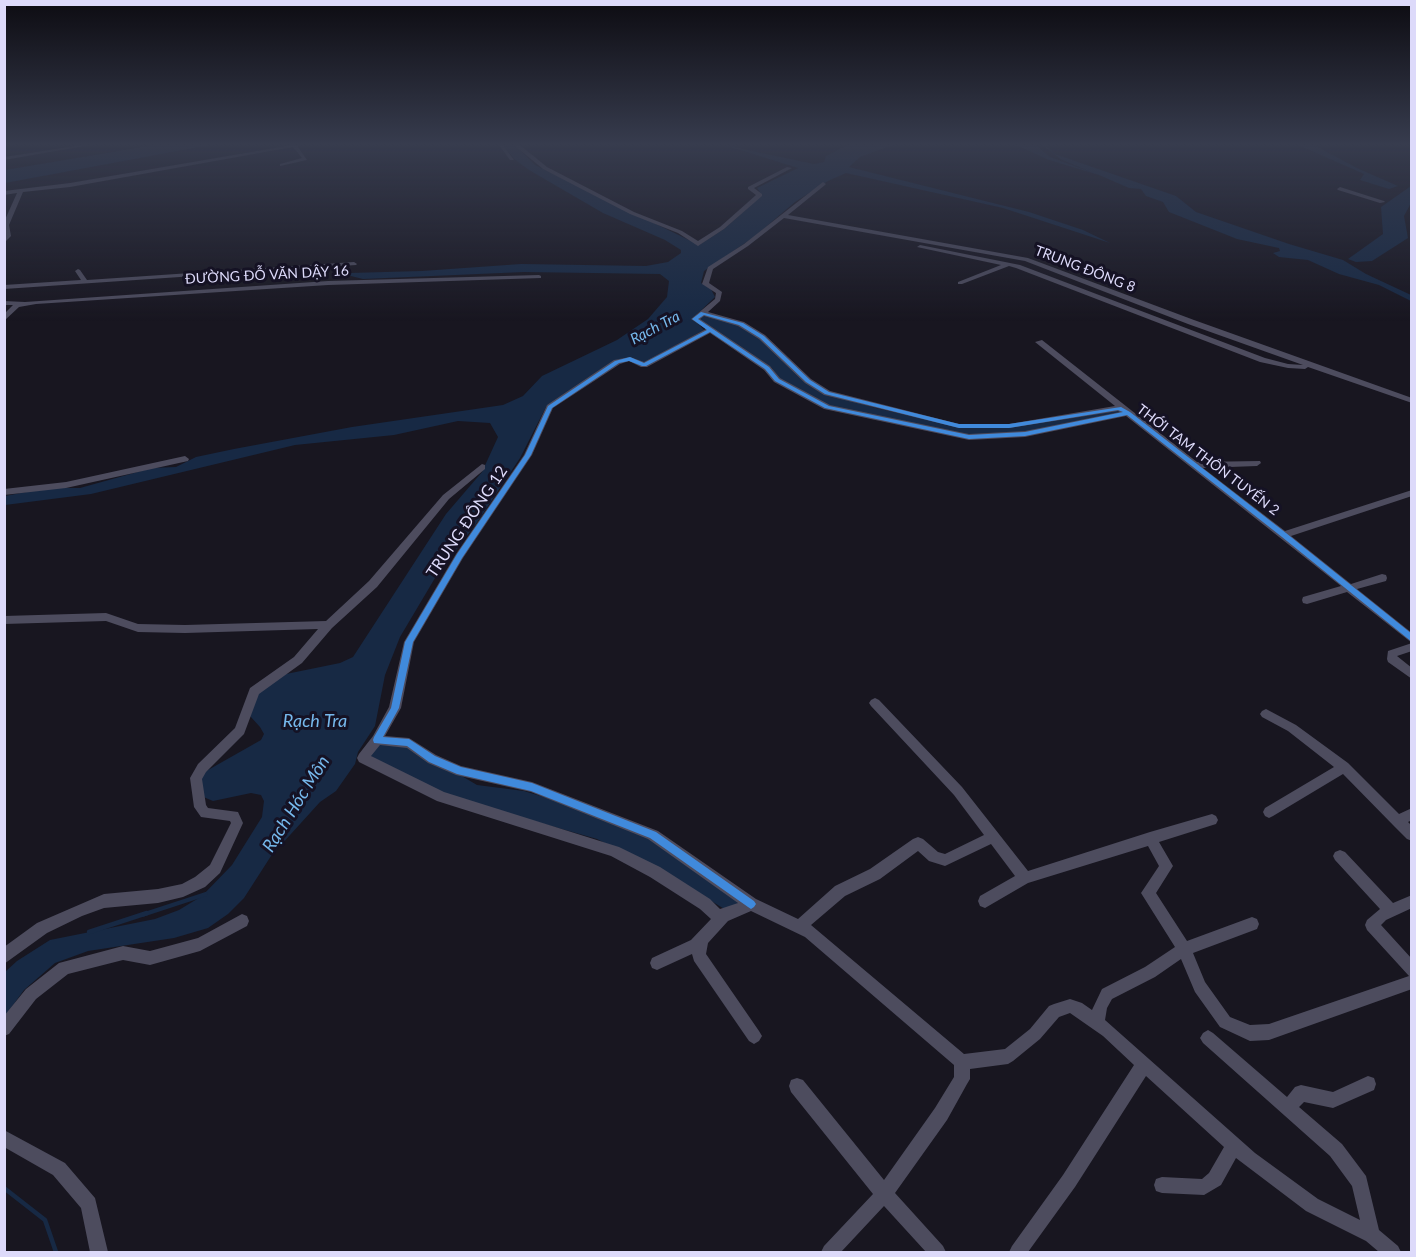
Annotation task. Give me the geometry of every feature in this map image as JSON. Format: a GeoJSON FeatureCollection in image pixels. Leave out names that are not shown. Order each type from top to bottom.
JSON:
{"type":"FeatureCollection","features":[{"type":"Feature","properties":{"kind":"street"},"geometry":{"type":"LineString","coordinates":[[4,241],[8,236],[6,225],[15,204]]}},
{"type":"Feature","properties":{"kind":"street"},"geometry":{"type":"LineString","coordinates":[[614,204],[680,232],[698,244],[722,228],[750,204]]}},
{"type":"Feature","properties":{"kind":"street"},"geometry":{"type":"LineString","coordinates":[[710,330],[695,319],[718,300],[719,292],[705,284],[710,268],[799,204]]}},
{"type":"Feature","properties":{"kind":"street","name":"TRUNG ĐÔNG 8"},"geometry":{"type":"LineString","coordinates":[[784,216],[1026,259],[1314,367],[1412,400]]}},
{"type":"Feature","properties":{"kind":"street"},"geometry":{"type":"LineString","coordinates":[[902,244],[1009,264],[1044,275],[1263,360],[1288,366],[1314,367]]}},
{"type":"Feature","properties":{"kind":"street"},"geometry":{"type":"LineString","coordinates":[[4,287],[354,264]]}},
{"type":"Feature","properties":{"kind":"street"},"geometry":{"type":"LineString","coordinates":[[960,283],[1009,264]]}},
{"type":"Feature","properties":{"kind":"street"},"geometry":{"type":"LineString","coordinates":[[78,271],[86,282]]}},
{"type":"Feature","properties":{"kind":"street","name":"ĐƯỜNG ĐỖ VĂN DẬY 16"},"geometry":{"type":"LineString","coordinates":[[4,303],[280,286],[539,277]]}},
{"type":"Feature","properties":{"kind":"street"},"geometry":{"type":"LineString","coordinates":[[4,319],[17,305],[23,303]]}},
{"type":"Feature","properties":{"kind":"street"},"geometry":{"type":"LineString","coordinates":[[703,313],[741,324],[762,337],[808,381],[827,393],[959,426],[1009,426],[1083,412],[1126,411]]}},
{"type":"Feature","properties":{"kind":"street","name":"THỚI TAM THÔN TUYẾN 2"},"geometry":{"type":"LineString","coordinates":[[710,330],[767,368],[777,380],[816,403],[969,437],[1025,434],[1126,411],[1348,587],[1407,630],[1412,639]]}},
{"type":"Feature","properties":{"kind":"street","name":"TRUNG ĐÔNG 12"},"geometry":{"type":"LineString","coordinates":[[710,330],[644,365],[630,359],[617,362],[550,407],[528,455],[497,505],[459,556],[409,642],[395,708],[377,740],[363,758],[441,797],[614,851],[655,873],[723,916]]}},
{"type":"Feature","properties":{"kind":"street"},"geometry":{"type":"LineString","coordinates":[[1039,342],[1126,411]]}},
{"type":"Feature","properties":{"kind":"street"},"geometry":{"type":"LineString","coordinates":[[4,492],[66,485],[185,459]]}},
{"type":"Feature","properties":{"kind":"street"},"geometry":{"type":"LineString","coordinates":[[1196,465],[1257,463]]}},
{"type":"Feature","properties":{"kind":"street"},"geometry":{"type":"LineString","coordinates":[[4,957],[42,928],[86,908],[104,901],[158,896],[183,890],[201,882],[215,869],[237,823],[234,816],[205,813],[200,807],[196,778],[202,768],[240,731],[254,691],[298,660],[328,625],[373,584],[446,497],[482,466]]}},
{"type":"Feature","properties":{"kind":"street"},"geometry":{"type":"LineString","coordinates":[[1284,535],[1412,493]]}},
{"type":"Feature","properties":{"kind":"street"},"geometry":{"type":"LineString","coordinates":[[1307,600],[1382,578]]}},
{"type":"Feature","properties":{"kind":"street"},"geometry":{"type":"LineString","coordinates":[[4,620],[106,617],[138,628],[184,629],[328,625]]}},
{"type":"Feature","properties":{"kind":"street"},"geometry":{"type":"LineString","coordinates":[[1412,646],[1392,654],[1392,659],[1412,675]]}},
{"type":"Feature","properties":{"kind":"street"},"geometry":{"type":"LineString","coordinates":[[875,703],[958,791],[1025,878]]}},
{"type":"Feature","properties":{"kind":"street"},"geometry":{"type":"LineString","coordinates":[[1266,714],[1292,728],[1344,767],[1412,835]]}},
{"type":"Feature","properties":{"kind":"street"},"geometry":{"type":"LineString","coordinates":[[377,740],[409,743],[432,759],[460,771],[532,788],[653,835],[751,904],[824,942],[962,1062],[964,1070],[962,1079],[941,1114],[884,1194],[830,1252]]}},
{"type":"Feature","properties":{"kind":"street"},"geometry":{"type":"LineString","coordinates":[[1269,812],[1344,767]]}},
{"type":"Feature","properties":{"kind":"street"},"geometry":{"type":"LineString","coordinates":[[1397,820],[1412,814]]}},
{"type":"Feature","properties":{"kind":"street"},"geometry":{"type":"LineString","coordinates":[[985,901],[1025,878],[1212,820]]}},
{"type":"Feature","properties":{"kind":"street"},"geometry":{"type":"LineString","coordinates":[[799,927],[840,891],[875,874],[918,843],[934,857],[945,860],[993,837]]}},
{"type":"Feature","properties":{"kind":"street"},"geometry":{"type":"LineString","coordinates":[[1150,838],[1166,866],[1148,893],[1184,949],[1200,987],[1225,1022],[1250,1033],[1269,1032],[1412,982]]}},
{"type":"Feature","properties":{"kind":"street"},"geometry":{"type":"LineString","coordinates":[[1340,856],[1391,911]]}},
{"type":"Feature","properties":{"kind":"street"},"geometry":{"type":"LineString","coordinates":[[1412,901],[1391,911],[1372,925],[1412,970]]}},
{"type":"Feature","properties":{"kind":"street"},"geometry":{"type":"LineString","coordinates":[[657,963],[701,940],[723,916],[751,904]]}},
{"type":"Feature","properties":{"kind":"street"},"geometry":{"type":"LineString","coordinates":[[4,1029],[31,994],[64,968],[123,953],[150,958],[200,944],[242,921]]}},
{"type":"Feature","properties":{"kind":"street"},"geometry":{"type":"LineString","coordinates":[[1097,1022],[1107,994],[1150,972],[1184,949],[1252,924]]}},
{"type":"Feature","properties":{"kind":"street"},"geometry":{"type":"LineString","coordinates":[[701,940],[699,956],[753,1036]]}},
{"type":"Feature","properties":{"kind":"street"},"geometry":{"type":"LineString","coordinates":[[962,1062],[1008,1056],[1035,1034],[1054,1011],[1070,1006],[1097,1022],[1233,1147],[1312,1204],[1372,1235],[1392,1252]]}},
{"type":"Feature","properties":{"kind":"street"},"geometry":{"type":"LineString","coordinates":[[1208,1038],[1336,1150],[1360,1182],[1372,1235]]}},
{"type":"Feature","properties":{"kind":"street"},"geometry":{"type":"LineString","coordinates":[[1018,1252],[1069,1181],[1144,1064]]}},
{"type":"Feature","properties":{"kind":"street"},"geometry":{"type":"LineString","coordinates":[[1288,1108],[1301,1093],[1333,1100],[1368,1084]]}},
{"type":"Feature","properties":{"kind":"street"},"geometry":{"type":"LineString","coordinates":[[797,1086],[884,1194],[937,1252]]}},
{"type":"Feature","properties":{"kind":"street"},"geometry":{"type":"LineString","coordinates":[[4,1138],[59,1169],[89,1204],[99,1252]]}},
{"type":"Feature","properties":{"kind":"street"},"geometry":{"type":"LineString","coordinates":[[1162,1185],[1204,1187],[1215,1179],[1233,1147]]}},
{"type":"Feature","properties":{"kind":"water","name":"Rạch Tra"},"geometry":{"type":"Polygon","coordinates":[[[587,204],[614,204],[699,245],[724,229],[752,204],[793,204],[754,237],[704,271],[701,283],[711,289],[715,297],[693,318],[704,330],[644,363],[636,360],[611,363],[546,407],[520,458],[476,524],[435,578],[400,637],[385,675],[375,726],[358,752],[355,764],[336,791],[320,802],[271,856],[244,898],[228,914],[208,928],[174,938],[88,951],[55,963],[24,990],[5,1016],[5,972],[17,961],[50,940],[155,919],[179,910],[202,896],[232,865],[262,817],[264,801],[261,795],[251,793],[213,801],[201,796],[201,774],[261,740],[264,734],[250,716],[260,688],[286,674],[340,663],[353,657],[446,514],[482,472],[498,437],[490,423],[458,421],[394,435],[295,445],[91,494],[5,505],[5,496],[48,488],[80,488],[152,468],[176,467],[196,457],[234,449],[352,427],[503,405],[523,396],[542,376],[617,340],[648,319],[667,297],[669,281],[660,274],[524,272],[363,279],[347,275],[349,273],[422,271],[521,264],[646,266],[668,262],[681,253],[681,250],[665,240],[587,204]]]}},
{"type":"Feature","properties":{"kind":"water","name":"Rạch Tra"},"geometry":{"type":"Polygon","coordinates":[[[984,204],[996,204],[1029,212],[1083,230],[1110,243],[984,204]]]}},
{"type":"Feature","properties":{"kind":"water"},"geometry":{"type":"Polygon","coordinates":[[[1164,204],[1186,204],[1196,212],[1343,260],[1366,274],[1411,295],[1411,301],[1379,285],[1339,274],[1308,260],[1279,257],[1273,253],[1280,251],[1279,248],[1237,239],[1169,212],[1164,204]]]}},
{"type":"Feature","properties":{"kind":"water"},"geometry":{"type":"Polygon","coordinates":[[[1386,204],[1411,204],[1404,216],[1408,238],[1372,261],[1356,262],[1348,259],[1383,234],[1381,207],[1386,204]]]}},
{"type":"Feature","properties":{"kind":"water"},"geometry":{"type":"Polygon","coordinates":[[[704,315],[732,322],[760,338],[828,394],[876,408],[960,427],[983,428],[1010,427],[1118,409],[1122,412],[1026,433],[966,435],[849,410],[825,404],[778,378],[772,368],[702,323],[698,318],[704,315]]]}},
{"type":"Feature","properties":{"kind":"water"},"geometry":{"type":"Polygon","coordinates":[[[376,741],[404,742],[477,785],[524,791],[567,804],[649,836],[738,902],[726,910],[682,883],[597,839],[442,795],[373,759],[369,753],[376,741]]]}},
{"type":"Feature","properties":{"kind":"waterway","name":"Rạch Hóc Môn"},"geometry":{"type":"LineString","coordinates":[[142,915],[206,894]]}},
{"type":"Feature","properties":{"kind":"waterway","name":"Rạch Hóc Môn"},"geometry":{"type":"LineString","coordinates":[[89,932],[147,913]]}},
{"type":"Feature","properties":{"kind":"waterway","name":"Rạch Hóc Môn"},"geometry":{"type":"LineString","coordinates":[[4,1188],[45,1220],[56,1252]]}},
{"type":"Feature","properties":{"kind":"cycle path"},"geometry":{"type":"LineString","coordinates":[[1128,413],[1119,408],[1009,426],[959,426],[827,393],[808,381],[762,337],[741,324],[703,313],[695,319],[767,368],[777,380],[827,407],[969,437],[1025,434],[1128,413],[1412,639]]}},
{"type":"Feature","properties":{"kind":"cycle path"},"geometry":{"type":"LineString","coordinates":[[710,330],[644,365],[630,359],[617,362],[550,407],[528,455],[459,556],[409,642],[395,708],[377,740],[409,743],[432,759],[460,771],[532,787],[653,835],[751,904]]}}]}
